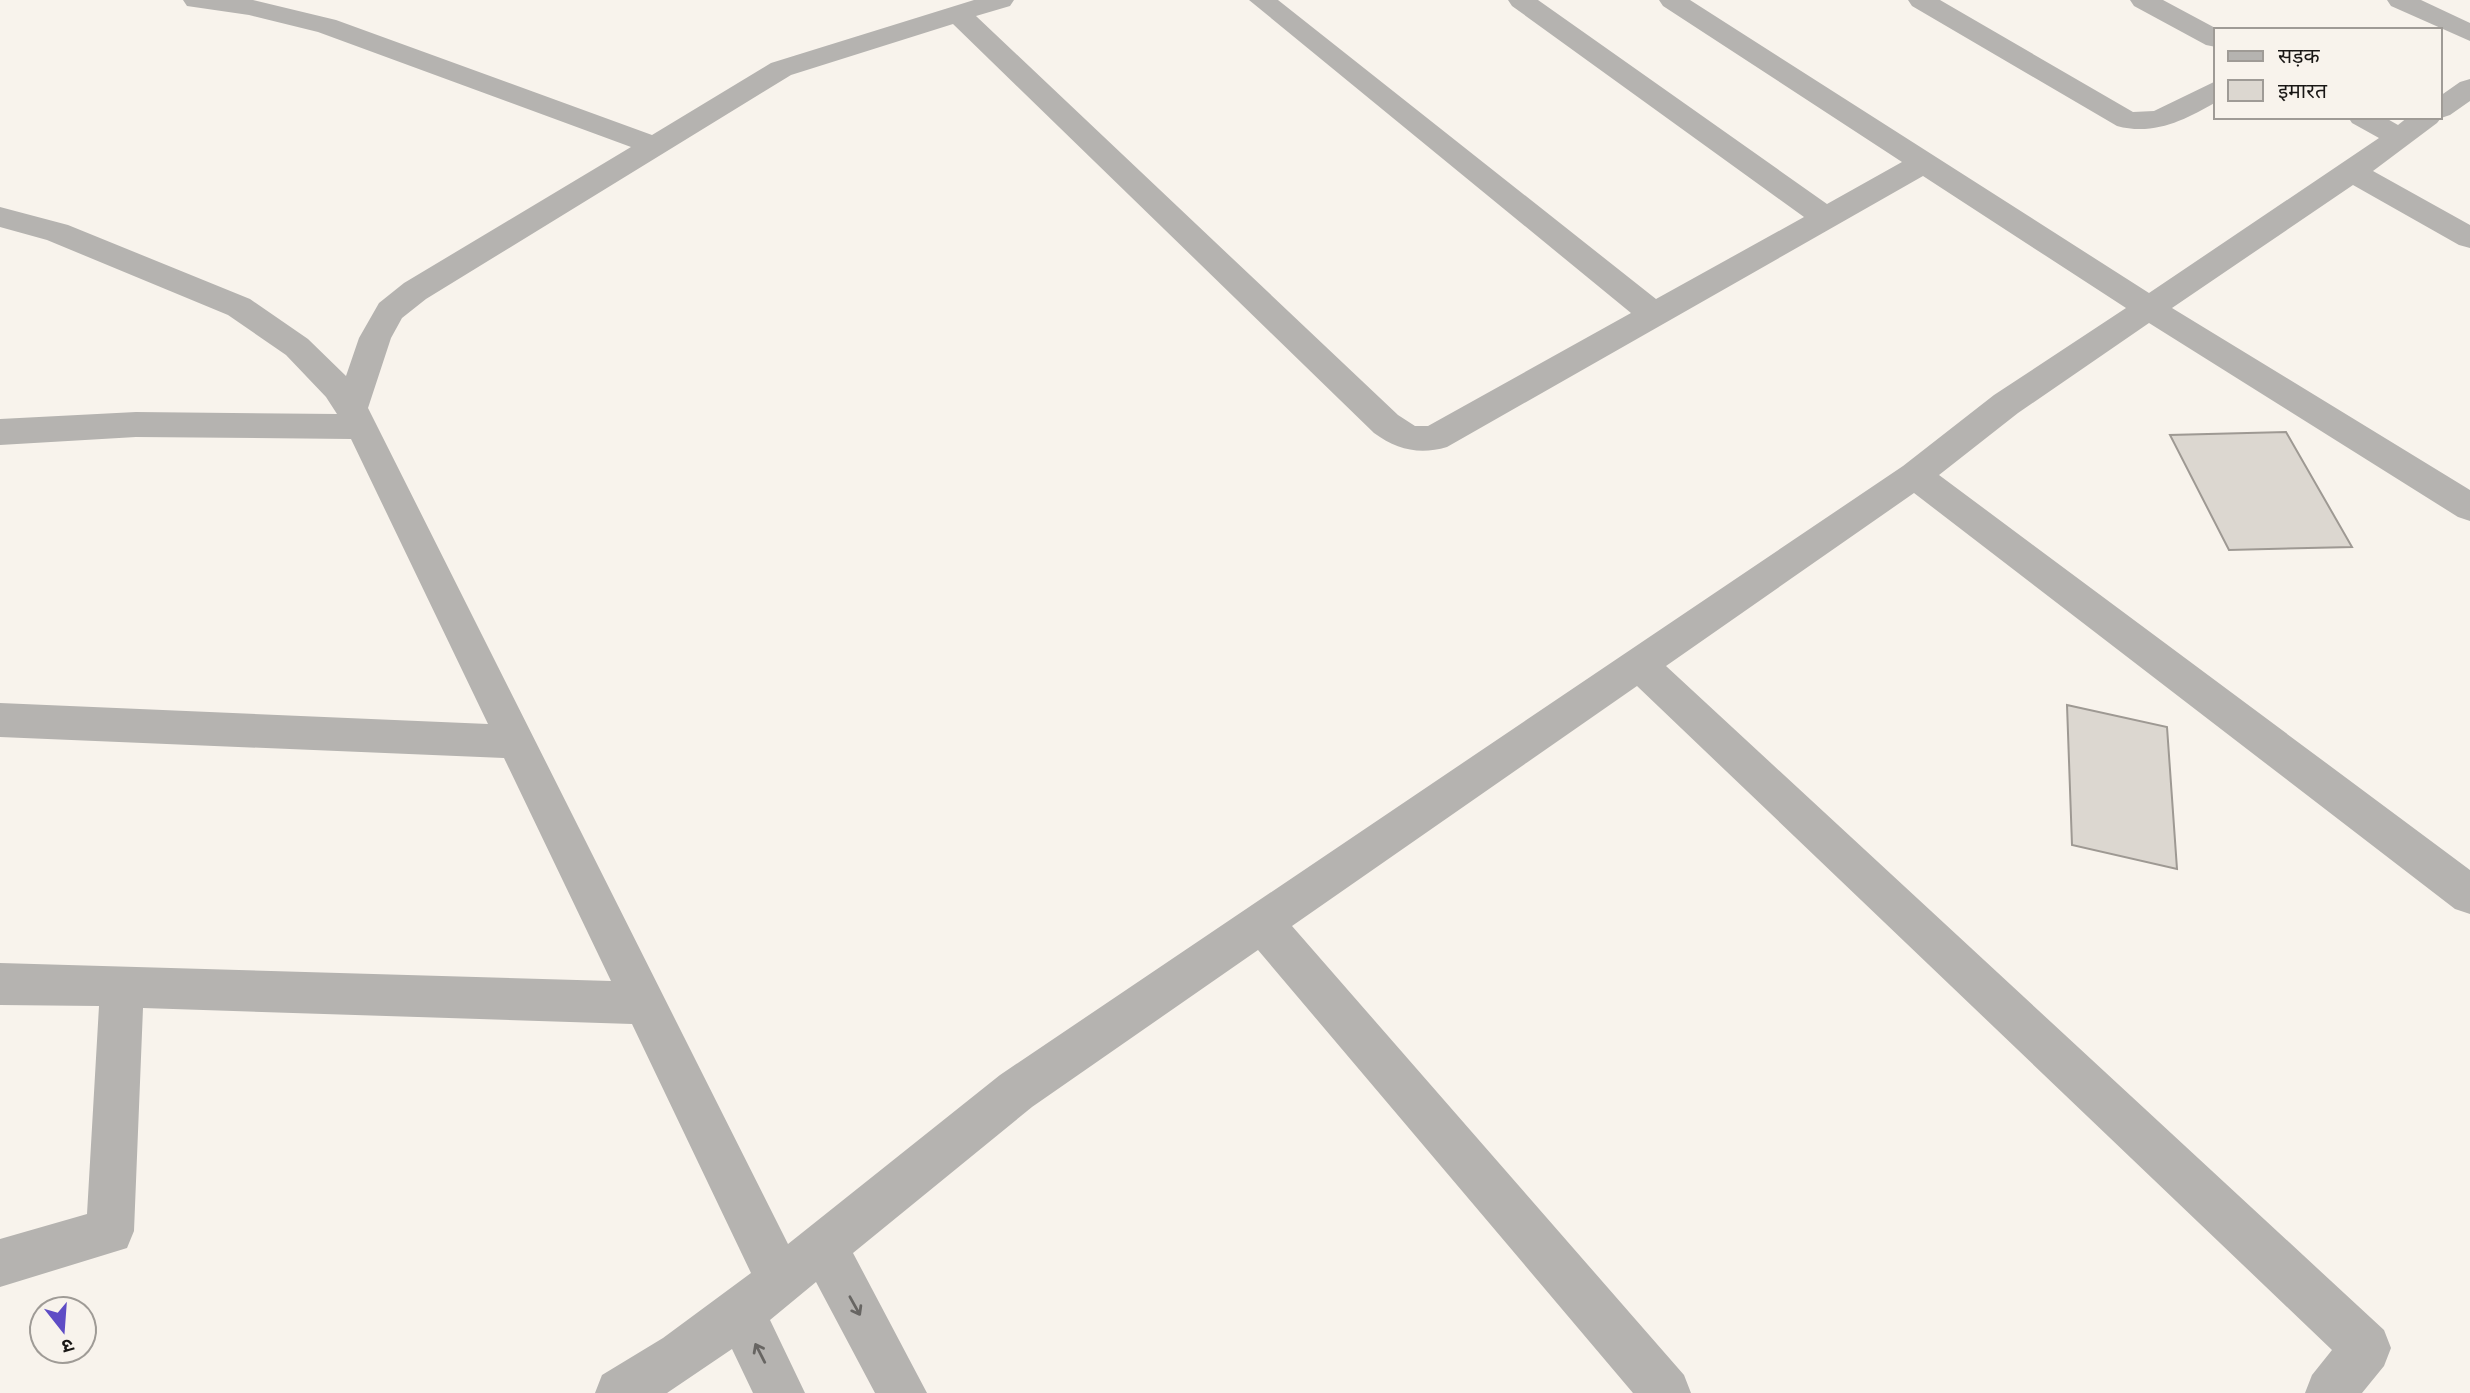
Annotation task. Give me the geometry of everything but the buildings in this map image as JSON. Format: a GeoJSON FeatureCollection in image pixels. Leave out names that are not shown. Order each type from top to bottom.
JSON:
{"type":"FeatureCollection","features":[{"type":"Feature","properties":{"kind":"street"},"geometry":{"type":"LineString","coordinates":[[196,0],[249,7],[327,26],[652,145]]}},
{"type":"Feature","properties":{"kind":"street"},"geometry":{"type":"LineString","coordinates":[[357,418],[375,338],[390,311],[415,291],[781,69],[1001,0]]}},
{"type":"Feature","properties":{"kind":"street"},"geometry":{"type":"LineString","coordinates":[[1262,0],[1653,314]]}},
{"type":"Feature","properties":{"kind":"street"},"geometry":{"type":"LineString","coordinates":[[1521,0],[1824,216]]}},
{"type":"Feature","properties":{"kind":"street"},"geometry":{"type":"LineString","coordinates":[[1672,0],[2147,307],[2470,507]]}},
{"type":"Feature","properties":{"kind":"street"},"geometry":{"type":"LineString","coordinates":[[1921,0],[2127,120],[2145,123],[2158,121],[2214,91]]}},
{"type":"Feature","properties":{"kind":"street"},"geometry":{"type":"LineString","coordinates":[[2143,0],[2214,38]]}},
{"type":"Feature","properties":{"kind":"street"},"geometry":{"type":"LineString","coordinates":[[2400,0],[2470,33]]}},
{"type":"Feature","properties":{"kind":"street"},"geometry":{"type":"LineString","coordinates":[[957,13],[1386,424],[1402,436],[1420,441],[1435,438],[1824,216],[1923,163]]}},
{"type":"Feature","properties":{"kind":"street"},"geometry":{"type":"LineString","coordinates":[[2442,107],[2470,88]]}},
{"type":"Feature","properties":{"kind":"street"},"geometry":{"type":"LineString","coordinates":[[2372,119],[2413,127]]}},
{"type":"Feature","properties":{"kind":"street"},"geometry":{"type":"LineString","coordinates":[[620,1393],[681,1356],[740,1313],[1016,1091],[1915,475],[2006,404],[2352,172],[2413,127]]}},
{"type":"Feature","properties":{"kind":"street"},"geometry":{"type":"LineString","coordinates":[[2352,172],[2470,238]]}},
{"type":"Feature","properties":{"kind":"street"},"geometry":{"type":"LineString","coordinates":[[0,217],[57,232],[239,307],[297,347],[338,388],[357,418],[780,1280]]}},
{"type":"Feature","properties":{"kind":"street"},"geometry":{"type":"LineString","coordinates":[[0,432],[54,427],[357,418]]}},
{"type":"Feature","properties":{"kind":"street"},"geometry":{"type":"LineString","coordinates":[[1915,475],[2470,895]]}},
{"type":"Feature","properties":{"kind":"street"},"geometry":{"type":"LineString","coordinates":[[1638,663],[2366,1348],[2330,1393]]}},
{"type":"Feature","properties":{"kind":"street"},"geometry":{"type":"LineString","coordinates":[[0,720],[517,743]]}},
{"type":"Feature","properties":{"kind":"street"},"geometry":{"type":"LineString","coordinates":[[1261,921],[1666,1393]]}},
{"type":"Feature","properties":{"kind":"street"},"geometry":{"type":"LineString","coordinates":[[0,984],[645,1003]]}},
{"type":"Feature","properties":{"kind":"street"},"geometry":{"type":"LineString","coordinates":[[0,1263],[110,1231],[122,986]]}},
{"type":"Feature","properties":{"kind":"street"},"geometry":{"type":"LineString","coordinates":[[823,1246],[902,1393]]}},
{"type":"Feature","properties":{"kind":"street"},"geometry":{"type":"LineString","coordinates":[[740,1313],[780,1393]]}}]}
